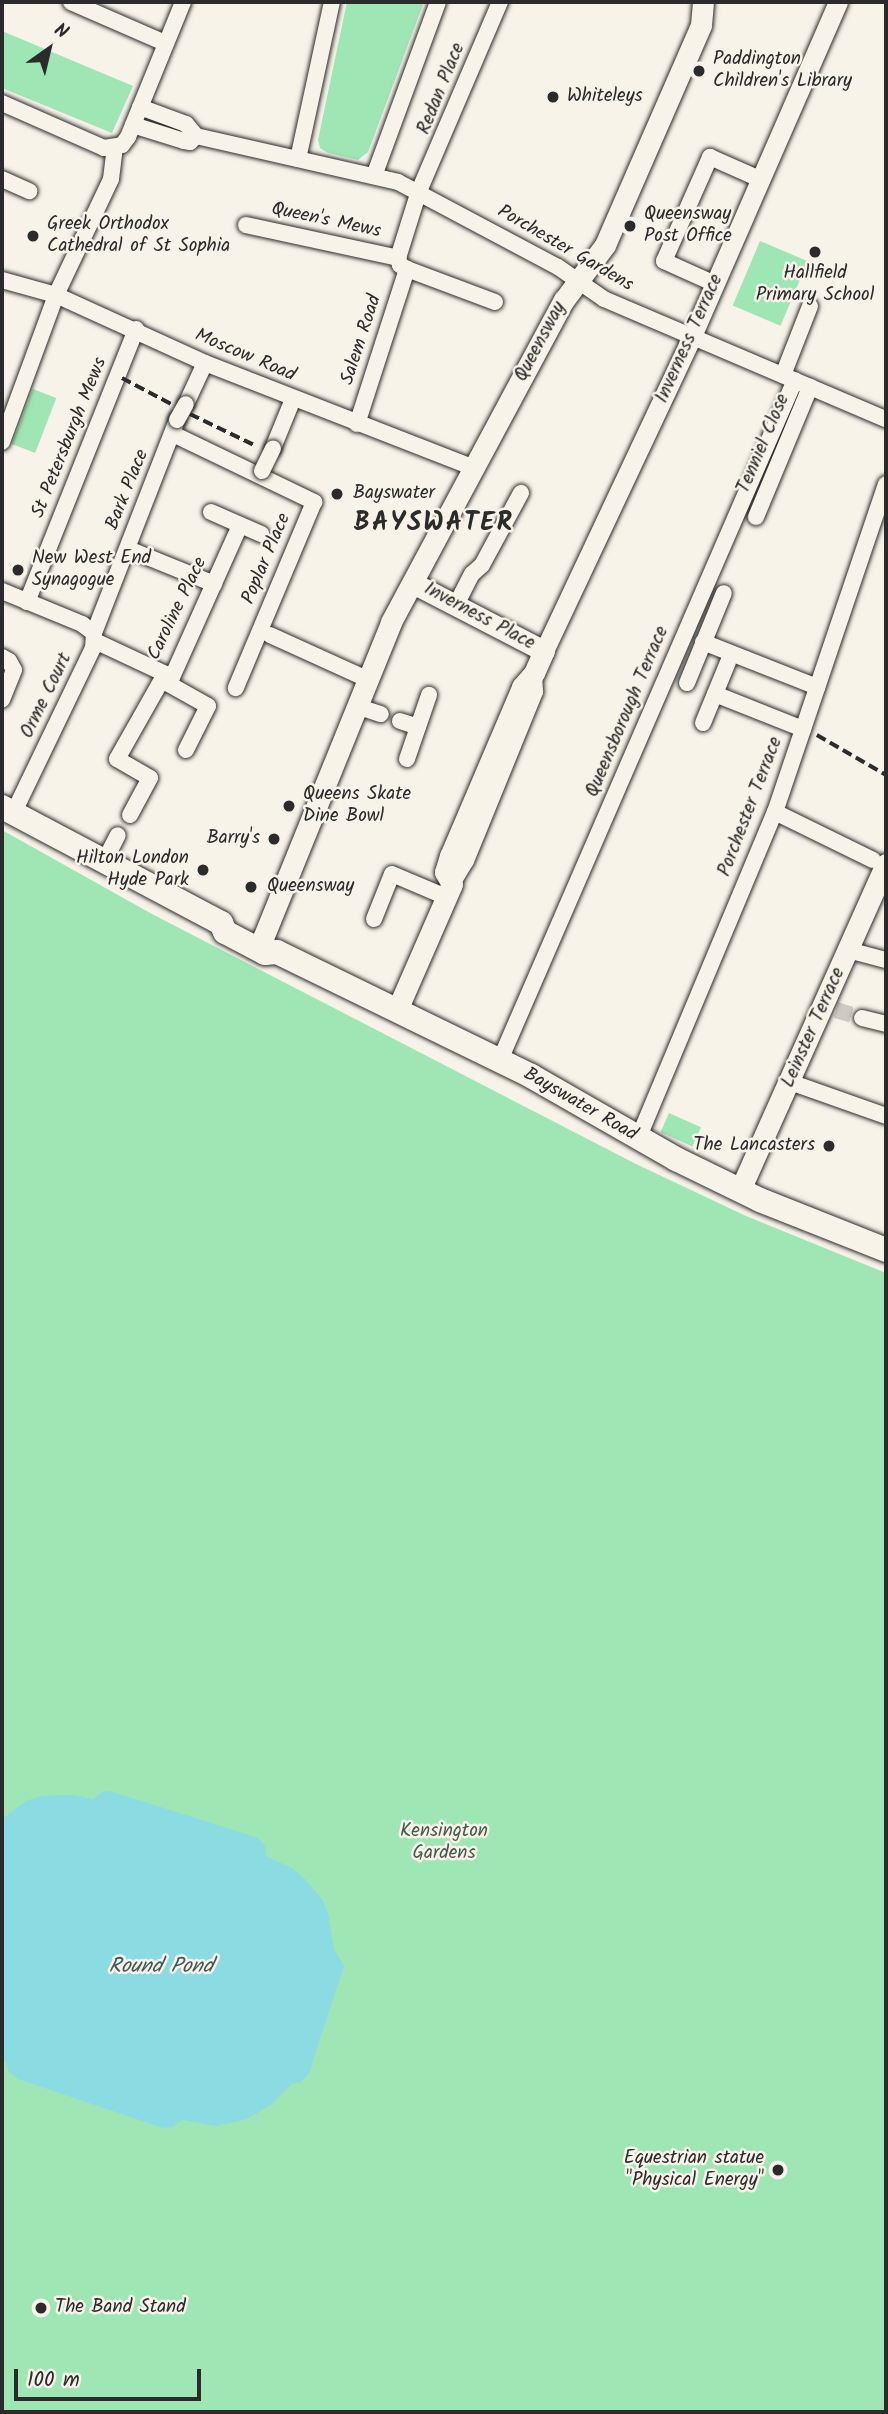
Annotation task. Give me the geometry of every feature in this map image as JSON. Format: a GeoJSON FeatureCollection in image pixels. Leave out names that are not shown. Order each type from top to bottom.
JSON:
{"type":"FeatureCollection","features":[{"type":"Feature","properties":{"kind":"main road","name":"Queensway"},"geometry":{"type":"LineString","coordinates":[[268,948],[356,706],[391,622],[577,279],[605,245],[701,25],[703,2]]}},
{"type":"Feature","properties":{"kind":"main road","name":"Inverness Place"},"geometry":{"type":"LineString","coordinates":[[414,583],[544,651]]}},
{"type":"Feature","properties":{"kind":"main road","name":"Inverness Terrace"},"geometry":{"type":"LineString","coordinates":[[397,1010],[448,890],[445,872],[450,856],[523,687],[534,673],[544,651]]}},
{"type":"Feature","properties":{"kind":"main road","name":"Bayswater Road"},"geometry":{"type":"LineString","coordinates":[[8,810],[221,923],[230,920],[268,948],[556,1089],[638,1139],[740,1190],[886,1250]]}},
{"type":"Feature","properties":{"kind":"main road","name":"Leinster Terrace"},"geometry":{"type":"LineString","coordinates":[[740,1190],[790,1082],[830,1008],[848,950],[883,862]]}},
{"type":"Feature","properties":{"kind":"street"},"geometry":{"type":"LineString","coordinates":[[71,2],[165,43]]}},
{"type":"Feature","properties":{"kind":"street"},"geometry":{"type":"LineString","coordinates":[[2,103],[104,148],[115,148],[125,142],[133,125],[183,2]]}},
{"type":"Feature","properties":{"kind":"street"},"geometry":{"type":"LineString","coordinates":[[298,159],[332,2]]}},
{"type":"Feature","properties":{"kind":"street"},"geometry":{"type":"LineString","coordinates":[[373,176],[438,2]]}},
{"type":"Feature","properties":{"kind":"street","name":"Redan Place"},"geometry":{"type":"LineString","coordinates":[[419,191],[500,2]]}},
{"type":"Feature","properties":{"kind":"street","name":"Inverness Terrace"},"geometry":{"type":"LineString","coordinates":[[544,651],[692,337],[838,2]]}},
{"type":"Feature","properties":{"kind":"street"},"geometry":{"type":"LineString","coordinates":[[133,125],[184,141],[190,142],[196,136],[187,124],[140,107]]}},
{"type":"Feature","properties":{"kind":"street","name":"Porchester Gardens"},"geometry":{"type":"LineString","coordinates":[[196,136],[373,176],[419,191],[577,279],[604,299],[886,419]]}},
{"type":"Feature","properties":{"kind":"street"},"geometry":{"type":"LineString","coordinates":[[2,442],[57,295],[111,179],[115,148]]}},
{"type":"Feature","properties":{"kind":"street"},"geometry":{"type":"LineString","coordinates":[[715,284],[664,261],[710,157],[762,180]]}},
{"type":"Feature","properties":{"kind":"street"},"geometry":{"type":"LineString","coordinates":[[2,179],[29,191]]}},
{"type":"Feature","properties":{"kind":"street","name":"Queen's Mews"},"geometry":{"type":"LineString","coordinates":[[402,263],[419,191]]}},
{"type":"Feature","properties":{"kind":"street","name":"Queen's Mews"},"geometry":{"type":"LineString","coordinates":[[246,225],[402,263],[495,302]]}},
{"type":"Feature","properties":{"kind":"street","name":"Salem Road"},"geometry":{"type":"LineString","coordinates":[[358,424],[402,263]]}},
{"type":"Feature","properties":{"kind":"street","name":"Moscow Road"},"geometry":{"type":"LineString","coordinates":[[2,280],[57,295],[205,363],[474,468]]}},
{"type":"Feature","properties":{"kind":"street","name":"Queensborough Terrace"},"geometry":{"type":"LineString","coordinates":[[500,1060],[789,378],[810,306]]}},
{"type":"Feature","properties":{"kind":"street","name":"St Petersburgh Mews"},"geometry":{"type":"LineString","coordinates":[[27,602],[136,329]]}},
{"type":"Feature","properties":{"kind":"street","name":"Bark Place"},"geometry":{"type":"LineString","coordinates":[[94,637],[175,427],[205,363]]}},
{"type":"Feature","properties":{"kind":"street","name":"Tenniel Close"},"geometry":{"type":"LineString","coordinates":[[756,517],[810,387]]}},
{"type":"Feature","properties":{"kind":"street"},"geometry":{"type":"LineString","coordinates":[[261,473],[293,399]]}},
{"type":"Feature","properties":{"kind":"street","name":"Poplar Place"},"geometry":{"type":"LineString","coordinates":[[175,427],[314,502],[236,688]]}},
{"type":"Feature","properties":{"kind":"street","name":"Porchester Terrace"},"geometry":{"type":"LineString","coordinates":[[638,1139],[775,812],[886,484]]}},
{"type":"Feature","properties":{"kind":"street"},"geometry":{"type":"LineString","coordinates":[[456,605],[522,493]]}},
{"type":"Feature","properties":{"kind":"street"},"geometry":{"type":"LineString","coordinates":[[211,512],[261,534]]}},
{"type":"Feature","properties":{"kind":"street","name":"Caroline Place"},"geometry":{"type":"LineString","coordinates":[[2,591],[82,624],[94,637],[168,676],[240,525]]}},
{"type":"Feature","properties":{"kind":"street"},"geometry":{"type":"LineString","coordinates":[[128,549],[214,584]]}},
{"type":"Feature","properties":{"kind":"street"},"geometry":{"type":"LineString","coordinates":[[687,683],[724,593]]}},
{"type":"Feature","properties":{"kind":"street"},"geometry":{"type":"LineString","coordinates":[[270,635],[367,679]]}},
{"type":"Feature","properties":{"kind":"street","name":"Orme Court"},"geometry":{"type":"LineString","coordinates":[[8,810],[94,637]]}},
{"type":"Feature","properties":{"kind":"street"},"geometry":{"type":"LineString","coordinates":[[703,642],[817,687]]}},
{"type":"Feature","properties":{"kind":"street"},"geometry":{"type":"LineString","coordinates":[[2,657],[9,661],[14,670],[2,700]]}},
{"type":"Feature","properties":{"kind":"street"},"geometry":{"type":"LineString","coordinates":[[703,723],[728,662]]}},
{"type":"Feature","properties":{"kind":"street"},"geometry":{"type":"LineString","coordinates":[[130,815],[150,778],[117,760],[139,718],[168,676]]}},
{"type":"Feature","properties":{"kind":"street"},"geometry":{"type":"LineString","coordinates":[[168,676],[169,684],[174,690],[208,706],[186,750]]}},
{"type":"Feature","properties":{"kind":"street"},"geometry":{"type":"LineString","coordinates":[[715,694],[803,729]]}},
{"type":"Feature","properties":{"kind":"street"},"geometry":{"type":"LineString","coordinates":[[407,759],[429,695]]}},
{"type":"Feature","properties":{"kind":"street"},"geometry":{"type":"LineString","coordinates":[[356,706],[381,714]]}},
{"type":"Feature","properties":{"kind":"street"},"geometry":{"type":"LineString","coordinates":[[400,721],[418,727]]}},
{"type":"Feature","properties":{"kind":"street"},"geometry":{"type":"LineString","coordinates":[[775,812],[883,862]]}},
{"type":"Feature","properties":{"kind":"street"},"geometry":{"type":"LineString","coordinates":[[104,862],[118,835]]}},
{"type":"Feature","properties":{"kind":"street"},"geometry":{"type":"LineString","coordinates":[[374,919],[392,874],[448,890]]}},
{"type":"Feature","properties":{"kind":"street"},"geometry":{"type":"LineString","coordinates":[[848,950],[886,960]]}},
{"type":"Feature","properties":{"kind":"street"},"geometry":{"type":"LineString","coordinates":[[862,1018],[886,1024]]}},
{"type":"Feature","properties":{"kind":"street"},"geometry":{"type":"LineString","coordinates":[[790,1082],[886,1116]]}},
{"type":"Feature","properties":{"kind":"green space"},"geometry":{"type":"Polygon","coordinates":[[[347,2],[424,2],[368,152],[358,160],[328,153],[320,148],[318,140],[347,2]]]}},
{"type":"Feature","properties":{"kind":"green space"},"geometry":{"type":"Polygon","coordinates":[[[2,31],[133,86],[112,133],[2,88],[2,31]]]}},
{"type":"Feature","properties":{"kind":"green space"},"geometry":{"type":"Polygon","coordinates":[[[760,241],[808,261],[781,326],[733,305],[760,241]]]}},
{"type":"Feature","properties":{"kind":"green space"},"geometry":{"type":"Polygon","coordinates":[[[33,389],[56,398],[35,453],[12,444],[33,389]]]}},
{"type":"Feature","properties":{"kind":"green space","name":"Kensington Gardens"},"geometry":{"type":"Polygon","coordinates":[[[2,830],[152,914],[636,1164],[746,1216],[886,1273],[886,2412],[2,2412],[2,830]]]}},
{"type":"Feature","properties":{"kind":"green space"},"geometry":{"type":"Polygon","coordinates":[[[669,1113],[701,1127],[692,1146],[660,1132],[669,1113]]]}},
{"type":"Feature","properties":{"kind":"water","name":"Round Pond"},"geometry":{"type":"Polygon","coordinates":[[[110,1791],[258,1838],[265,1846],[266,1856],[292,1868],[305,1879],[322,1899],[328,1913],[334,1949],[344,1966],[309,2073],[301,2082],[292,2084],[271,2105],[247,2119],[216,2126],[182,2120],[173,2127],[163,2128],[18,2079],[8,2071],[6,2062],[2,2060],[2,1819],[26,1801],[41,1796],[74,1795],[93,1799],[102,1792],[110,1791]]]}},
{"type":"Feature","properties":{"kind":"tunnel"},"geometry":{"type":"LineString","coordinates":[[836,1010],[862,1018]]}},
{"type":"Feature","properties":{"kind":"railway"},"geometry":{"type":"LineString","coordinates":[[122,378],[175,406]]}},
{"type":"Feature","properties":{"kind":"railway"},"geometry":{"type":"LineString","coordinates":[[190,414],[254,445]]}},
{"type":"Feature","properties":{"kind":"railway"},"geometry":{"type":"LineString","coordinates":[[817,735],[886,775]]}},
{"type":"Feature","properties":{"kind":"place","name":"Paddington Children's Library"},"geometry":{"type":"Point","coordinates":[699,71]}},
{"type":"Feature","properties":{"kind":"place","name":"Whiteleys"},"geometry":{"type":"Point","coordinates":[553,97]}},
{"type":"Feature","properties":{"kind":"place","name":"Queensway Post Office"},"geometry":{"type":"Point","coordinates":[630,226]}},
{"type":"Feature","properties":{"kind":"place","name":"Greek Orthodox Cathedral of St Sophia"},"geometry":{"type":"Point","coordinates":[33,236]}},
{"type":"Feature","properties":{"kind":"place","name":"Hallfield Primary School"},"geometry":{"type":"Point","coordinates":[815,252]}},
{"type":"Feature","properties":{"kind":"place","name":"Bayswater"},"geometry":{"type":"Point","coordinates":[337,494]}},
{"type":"Feature","properties":{"kind":"place","name":"New West End Synagogue"},"geometry":{"type":"Point","coordinates":[18,570]}},
{"type":"Feature","properties":{"kind":"place","name":"Queens Skate Dine Bowl"},"geometry":{"type":"Point","coordinates":[289,806]}},
{"type":"Feature","properties":{"kind":"place","name":"Barry's"},"geometry":{"type":"Point","coordinates":[274,839]}},
{"type":"Feature","properties":{"kind":"place","name":"Hilton London Hyde Park"},"geometry":{"type":"Point","coordinates":[203,870]}},
{"type":"Feature","properties":{"kind":"place","name":"Queensway"},"geometry":{"type":"Point","coordinates":[251,887]}},
{"type":"Feature","properties":{"kind":"place","name":"The Lancasters"},"geometry":{"type":"Point","coordinates":[829,1146]}},
{"type":"Feature","properties":{"kind":"place","name":"Equestrian statue \"Physical Energy\""},"geometry":{"type":"Point","coordinates":[778,2170]}},
{"type":"Feature","properties":{"kind":"place","name":"The Band Stand"},"geometry":{"type":"Point","coordinates":[41,2308]}},
{"type":"Feature","properties":{"kind":"district","name":"BAYSWATER"},"geometry":{"type":"Point","coordinates":[434,524]}}]}
